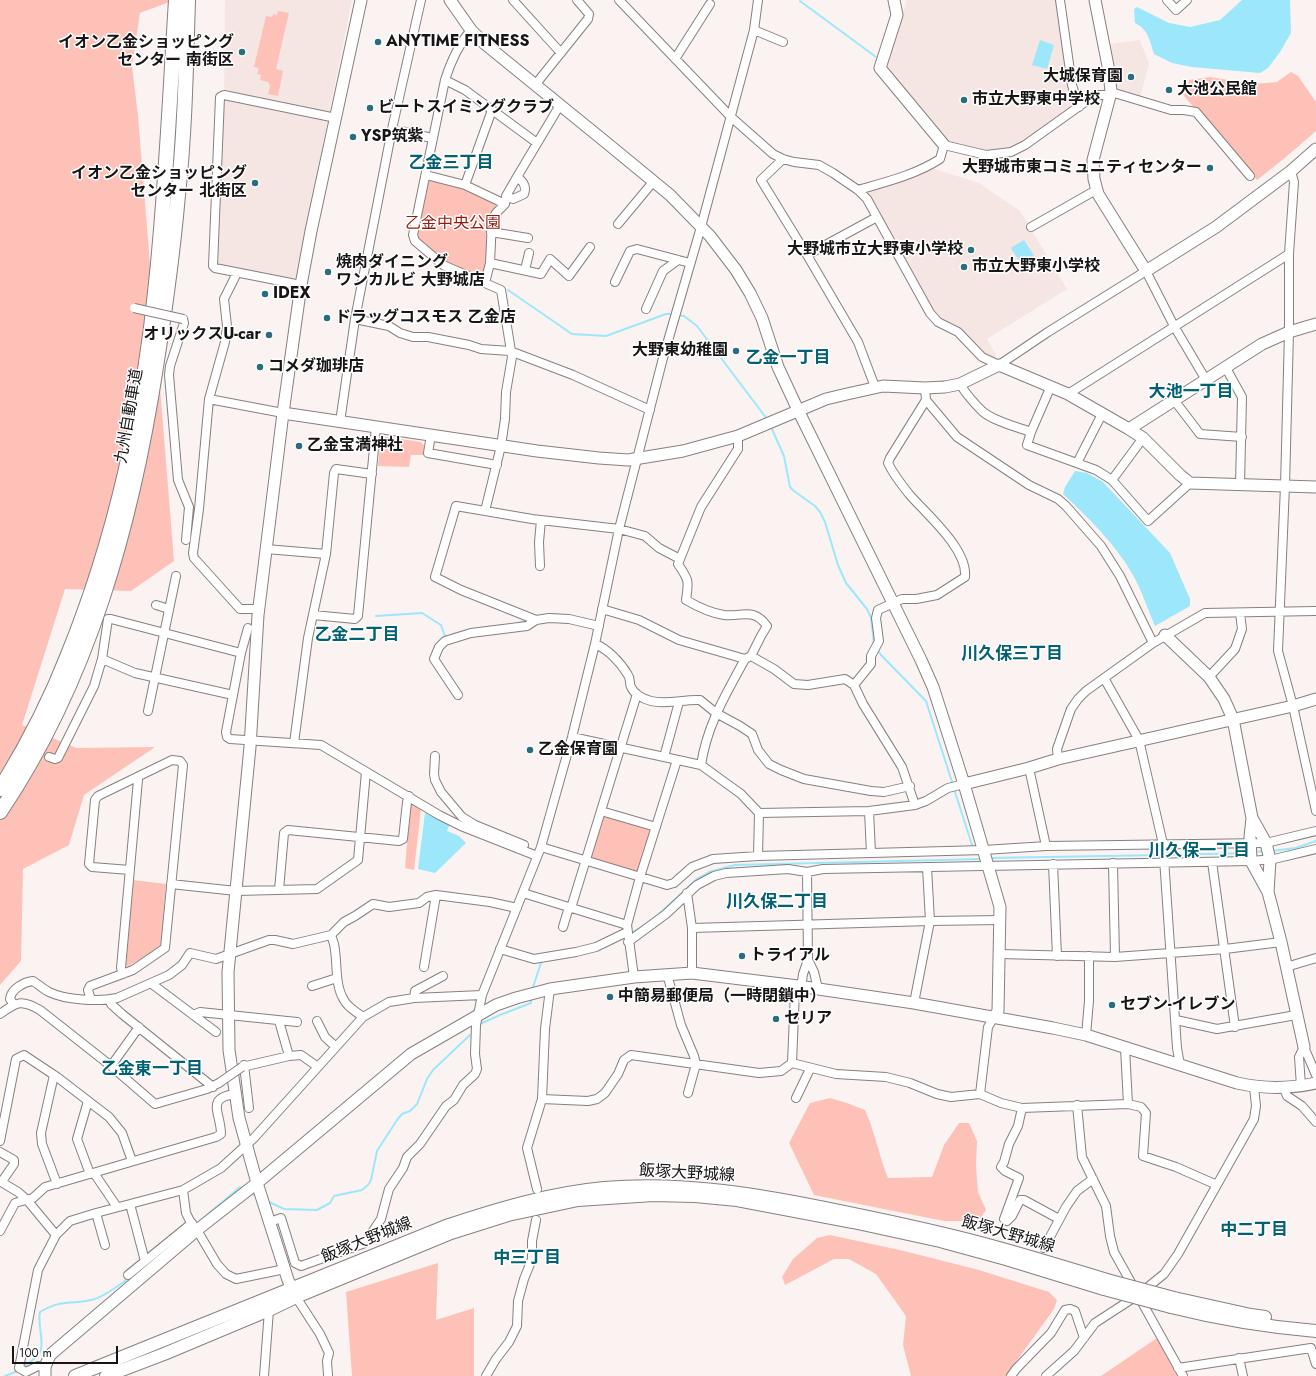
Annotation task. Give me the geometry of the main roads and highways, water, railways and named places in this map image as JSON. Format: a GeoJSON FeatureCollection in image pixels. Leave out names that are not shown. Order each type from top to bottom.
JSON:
{"type":"FeatureCollection","features":[{"type":"Feature","properties":{"kind":"highway","name":"九州自動車道"},"geometry":{"type":"LineString","coordinates":[[0,789],[28,741],[48,702],[67,658],[99,567],[127,463],[142,384],[156,285],[163,209],[176,0]]}},
{"type":"Feature","properties":{"kind":"highway","name":"九州自動車道"},"geometry":{"type":"LineString","coordinates":[[0,812],[39,747],[60,706],[79,663],[112,570],[139,466],[161,339],[178,194],[185,105],[188,0]]}},
{"type":"Feature","properties":{"kind":"main road","name":"飯塚大野城線"},"geometry":{"type":"LineString","coordinates":[[75,1376],[451,1233],[508,1215],[578,1200],[653,1195],[695,1196],[736,1200],[853,1222],[947,1243],[1106,1284],[1173,1303],[1212,1317],[1249,1324],[1316,1331]]}},
{"type":"Feature","properties":{"kind":"main road","name":"飯塚大野城線"},"geometry":{"type":"LineString","coordinates":[[106,1376],[164,1354],[269,1310],[294,1293]]}},
{"type":"Feature","properties":{"kind":"main road","name":"飯塚大野城線"},"geometry":{"type":"LineString","coordinates":[[1173,1303],[1251,1316],[1316,1323]]}},
{"type":"Feature","properties":{"kind":"water"},"geometry":{"type":"Polygon","coordinates":[[[1242,0],[1290,0],[1291,33],[1280,52],[1268,68],[1260,73],[1192,67],[1172,63],[1154,54],[1146,32],[1135,23],[1134,9],[1137,7],[1169,23],[1190,27],[1220,20],[1242,0]]]}},
{"type":"Feature","properties":{"kind":"water"},"geometry":{"type":"Polygon","coordinates":[[[1040,40],[1054,45],[1047,69],[1032,65],[1040,40]]]}},
{"type":"Feature","properties":{"kind":"water"},"geometry":{"type":"Polygon","coordinates":[[[1024,240],[1038,262],[1025,270],[1011,248],[1024,240]]]}},
{"type":"Feature","properties":{"kind":"water"},"geometry":{"type":"Polygon","coordinates":[[[1075,471],[1087,473],[1103,482],[1170,553],[1190,599],[1190,606],[1155,626],[1139,587],[1126,564],[1101,532],[1063,494],[1065,487],[1075,471]]]}},
{"type":"Feature","properties":{"kind":"water"},"geometry":{"type":"Polygon","coordinates":[[[425,813],[450,824],[447,831],[459,836],[466,843],[435,873],[418,869],[425,813]]]}},
{"type":"Feature","properties":{"kind":"waterway"},"geometry":{"type":"LineString","coordinates":[[800,1],[876,57]]}},
{"type":"Feature","properties":{"kind":"waterway"},"geometry":{"type":"LineString","coordinates":[[508,290],[572,334],[606,336],[666,314],[673,314]]}},
{"type":"Feature","properties":{"kind":"waterway"},"geometry":{"type":"LineString","coordinates":[[677,315],[684,316],[697,326],[767,419]]}},
{"type":"Feature","properties":{"kind":"waterway"},"geometry":{"type":"LineString","coordinates":[[771,427],[784,456],[790,487],[815,506],[820,512],[825,522],[838,565],[846,583],[867,609],[871,618],[874,643]]}},
{"type":"Feature","properties":{"kind":"waterway"},"geometry":{"type":"LineString","coordinates":[[376,616],[422,613],[441,625],[445,636],[447,637]]}},
{"type":"Feature","properties":{"kind":"waterway"},"geometry":{"type":"LineString","coordinates":[[551,614],[560,615]]}},
{"type":"Feature","properties":{"kind":"waterway"},"geometry":{"type":"LineString","coordinates":[[518,623],[529,620]]}},
{"type":"Feature","properties":{"kind":"waterway"},"geometry":{"type":"LineString","coordinates":[[453,634],[472,629],[506,625]]}},
{"type":"Feature","properties":{"kind":"waterway"},"geometry":{"type":"LineString","coordinates":[[877,649],[881,655],[926,701],[953,785]]}},
{"type":"Feature","properties":{"kind":"waterway"},"geometry":{"type":"LineString","coordinates":[[954,789],[973,848]]}},
{"type":"Feature","properties":{"kind":"waterway"},"geometry":{"type":"LineString","coordinates":[[1272,851],[1296,848],[1316,841]]}},
{"type":"Feature","properties":{"kind":"waterway"},"geometry":{"type":"LineString","coordinates":[[1255,852],[1264,851]]}},
{"type":"Feature","properties":{"kind":"waterway"},"geometry":{"type":"LineString","coordinates":[[1167,855],[1246,853]]}},
{"type":"Feature","properties":{"kind":"waterway"},"geometry":{"type":"LineString","coordinates":[[989,858],[1162,855]]}},
{"type":"Feature","properties":{"kind":"waterway"},"geometry":{"type":"LineString","coordinates":[[658,915],[697,879],[709,872],[735,865],[982,859]]}},
{"type":"Feature","properties":{"kind":"waterway"},"geometry":{"type":"LineString","coordinates":[[631,933],[645,925]]}},
{"type":"Feature","properties":{"kind":"waterway"},"geometry":{"type":"LineString","coordinates":[[533,987],[542,960]]}},
{"type":"Feature","properties":{"kind":"waterway"},"geometry":{"type":"LineString","coordinates":[[480,1024],[531,1003],[531,1000]]}},
{"type":"Feature","properties":{"kind":"waterway"},"geometry":{"type":"LineString","coordinates":[[269,1202],[284,1209],[317,1210],[330,1203],[334,1196],[362,1190],[371,1180],[377,1151],[397,1120],[402,1114],[410,1111],[417,1104],[427,1079],[433,1070],[470,1035]]}},
{"type":"Feature","properties":{"kind":"waterway"},"geometry":{"type":"LineString","coordinates":[[200,1221],[240,1187],[241,1188]]}},
{"type":"Feature","properties":{"kind":"waterway"},"geometry":{"type":"LineString","coordinates":[[23,1367],[33,1360],[40,1352],[42,1344],[39,1322],[40,1312],[54,1305],[96,1299],[111,1291],[129,1278]]}},
{"type":"Feature","properties":{"kind":"waterway"},"geometry":{"type":"LineString","coordinates":[[5,1376],[18,1371]]}},
{"type":"Feature","properties":{"kind":"place","name":"ANYTIME FITNESS"},"geometry":{"type":"Point","coordinates":[378,42]}},
{"type":"Feature","properties":{"kind":"place","name":"イオン乙金ショッピング センター 南街区"},"geometry":{"type":"Point","coordinates":[242,52]}},
{"type":"Feature","properties":{"kind":"place","name":"大城保育園"},"geometry":{"type":"Point","coordinates":[1131,77]}},
{"type":"Feature","properties":{"kind":"place","name":"大池公民館"},"geometry":{"type":"Point","coordinates":[1169,90]}},
{"type":"Feature","properties":{"kind":"place","name":"市立大野東中学校"},"geometry":{"type":"Point","coordinates":[964,100]}},
{"type":"Feature","properties":{"kind":"place","name":"ビートスイミングクラブ"},"geometry":{"type":"Point","coordinates":[370,108]}},
{"type":"Feature","properties":{"kind":"place","name":"YSP筑紫"},"geometry":{"type":"Point","coordinates":[353,137]}},
{"type":"Feature","properties":{"kind":"place","name":"大野城市東コミュニティセンター"},"geometry":{"type":"Point","coordinates":[1210,168]}},
{"type":"Feature","properties":{"kind":"place","name":"イオン乙金ショッピング センター 北街区"},"geometry":{"type":"Point","coordinates":[255,183]}},
{"type":"Feature","properties":{"kind":"place","name":"大野城市立大野東小学校"},"geometry":{"type":"Point","coordinates":[971,250]}},
{"type":"Feature","properties":{"kind":"place","name":"市立大野東小学校"},"geometry":{"type":"Point","coordinates":[964,267]}},
{"type":"Feature","properties":{"kind":"place","name":"焼肉ダイニング ワンカルビ 大野城店"},"geometry":{"type":"Point","coordinates":[328,272]}},
{"type":"Feature","properties":{"kind":"place","name":"IDEX"},"geometry":{"type":"Point","coordinates":[265,294]}},
{"type":"Feature","properties":{"kind":"place","name":"ドラッグコスモス 乙金店"},"geometry":{"type":"Point","coordinates":[327,318]}},
{"type":"Feature","properties":{"kind":"place","name":"オリックスU-car"},"geometry":{"type":"Point","coordinates":[269,335]}},
{"type":"Feature","properties":{"kind":"place","name":"大野東幼稚園"},"geometry":{"type":"Point","coordinates":[736,351]}},
{"type":"Feature","properties":{"kind":"place","name":"コメダ珈琲店"},"geometry":{"type":"Point","coordinates":[260,367]}},
{"type":"Feature","properties":{"kind":"place","name":"乙金宝満神社"},"geometry":{"type":"Point","coordinates":[299,446]}},
{"type":"Feature","properties":{"kind":"place","name":"乙金保育園"},"geometry":{"type":"Point","coordinates":[530,750]}},
{"type":"Feature","properties":{"kind":"place","name":"トライアル"},"geometry":{"type":"Point","coordinates":[742,956]}},
{"type":"Feature","properties":{"kind":"place","name":"中簡易郵便局（一時閉鎖中）"},"geometry":{"type":"Point","coordinates":[610,997]}},
{"type":"Feature","properties":{"kind":"place","name":"セブン-イレブン"},"geometry":{"type":"Point","coordinates":[1112,1005]}},
{"type":"Feature","properties":{"kind":"place","name":"セリア"},"geometry":{"type":"Point","coordinates":[776,1019]}},
{"type":"Feature","properties":{"kind":"district","name":"乙金三丁目"},"geometry":{"type":"Point","coordinates":[451,164]}},
{"type":"Feature","properties":{"kind":"district","name":"乙金一丁目"},"geometry":{"type":"Point","coordinates":[788,359]}},
{"type":"Feature","properties":{"kind":"district","name":"大池一丁目"},"geometry":{"type":"Point","coordinates":[1191,393]}},
{"type":"Feature","properties":{"kind":"district","name":"乙金二丁目"},"geometry":{"type":"Point","coordinates":[357,636]}},
{"type":"Feature","properties":{"kind":"district","name":"川久保三丁目"},"geometry":{"type":"Point","coordinates":[1012,655]}},
{"type":"Feature","properties":{"kind":"district","name":"川久保一丁目"},"geometry":{"type":"Point","coordinates":[1199,852]}},
{"type":"Feature","properties":{"kind":"district","name":"川久保二丁目"},"geometry":{"type":"Point","coordinates":[777,903]}},
{"type":"Feature","properties":{"kind":"district","name":"乙金東一丁目"},"geometry":{"type":"Point","coordinates":[152,1070]}},
{"type":"Feature","properties":{"kind":"district","name":"中二丁目"},"geometry":{"type":"Point","coordinates":[1254,1231]}},
{"type":"Feature","properties":{"kind":"district","name":"中三丁目"},"geometry":{"type":"Point","coordinates":[527,1259]}},
{"type":"Feature","properties":{"kind":"park label","name":"乙金中央公園"},"geometry":{"type":"Point","coordinates":[453,224]}}]}
